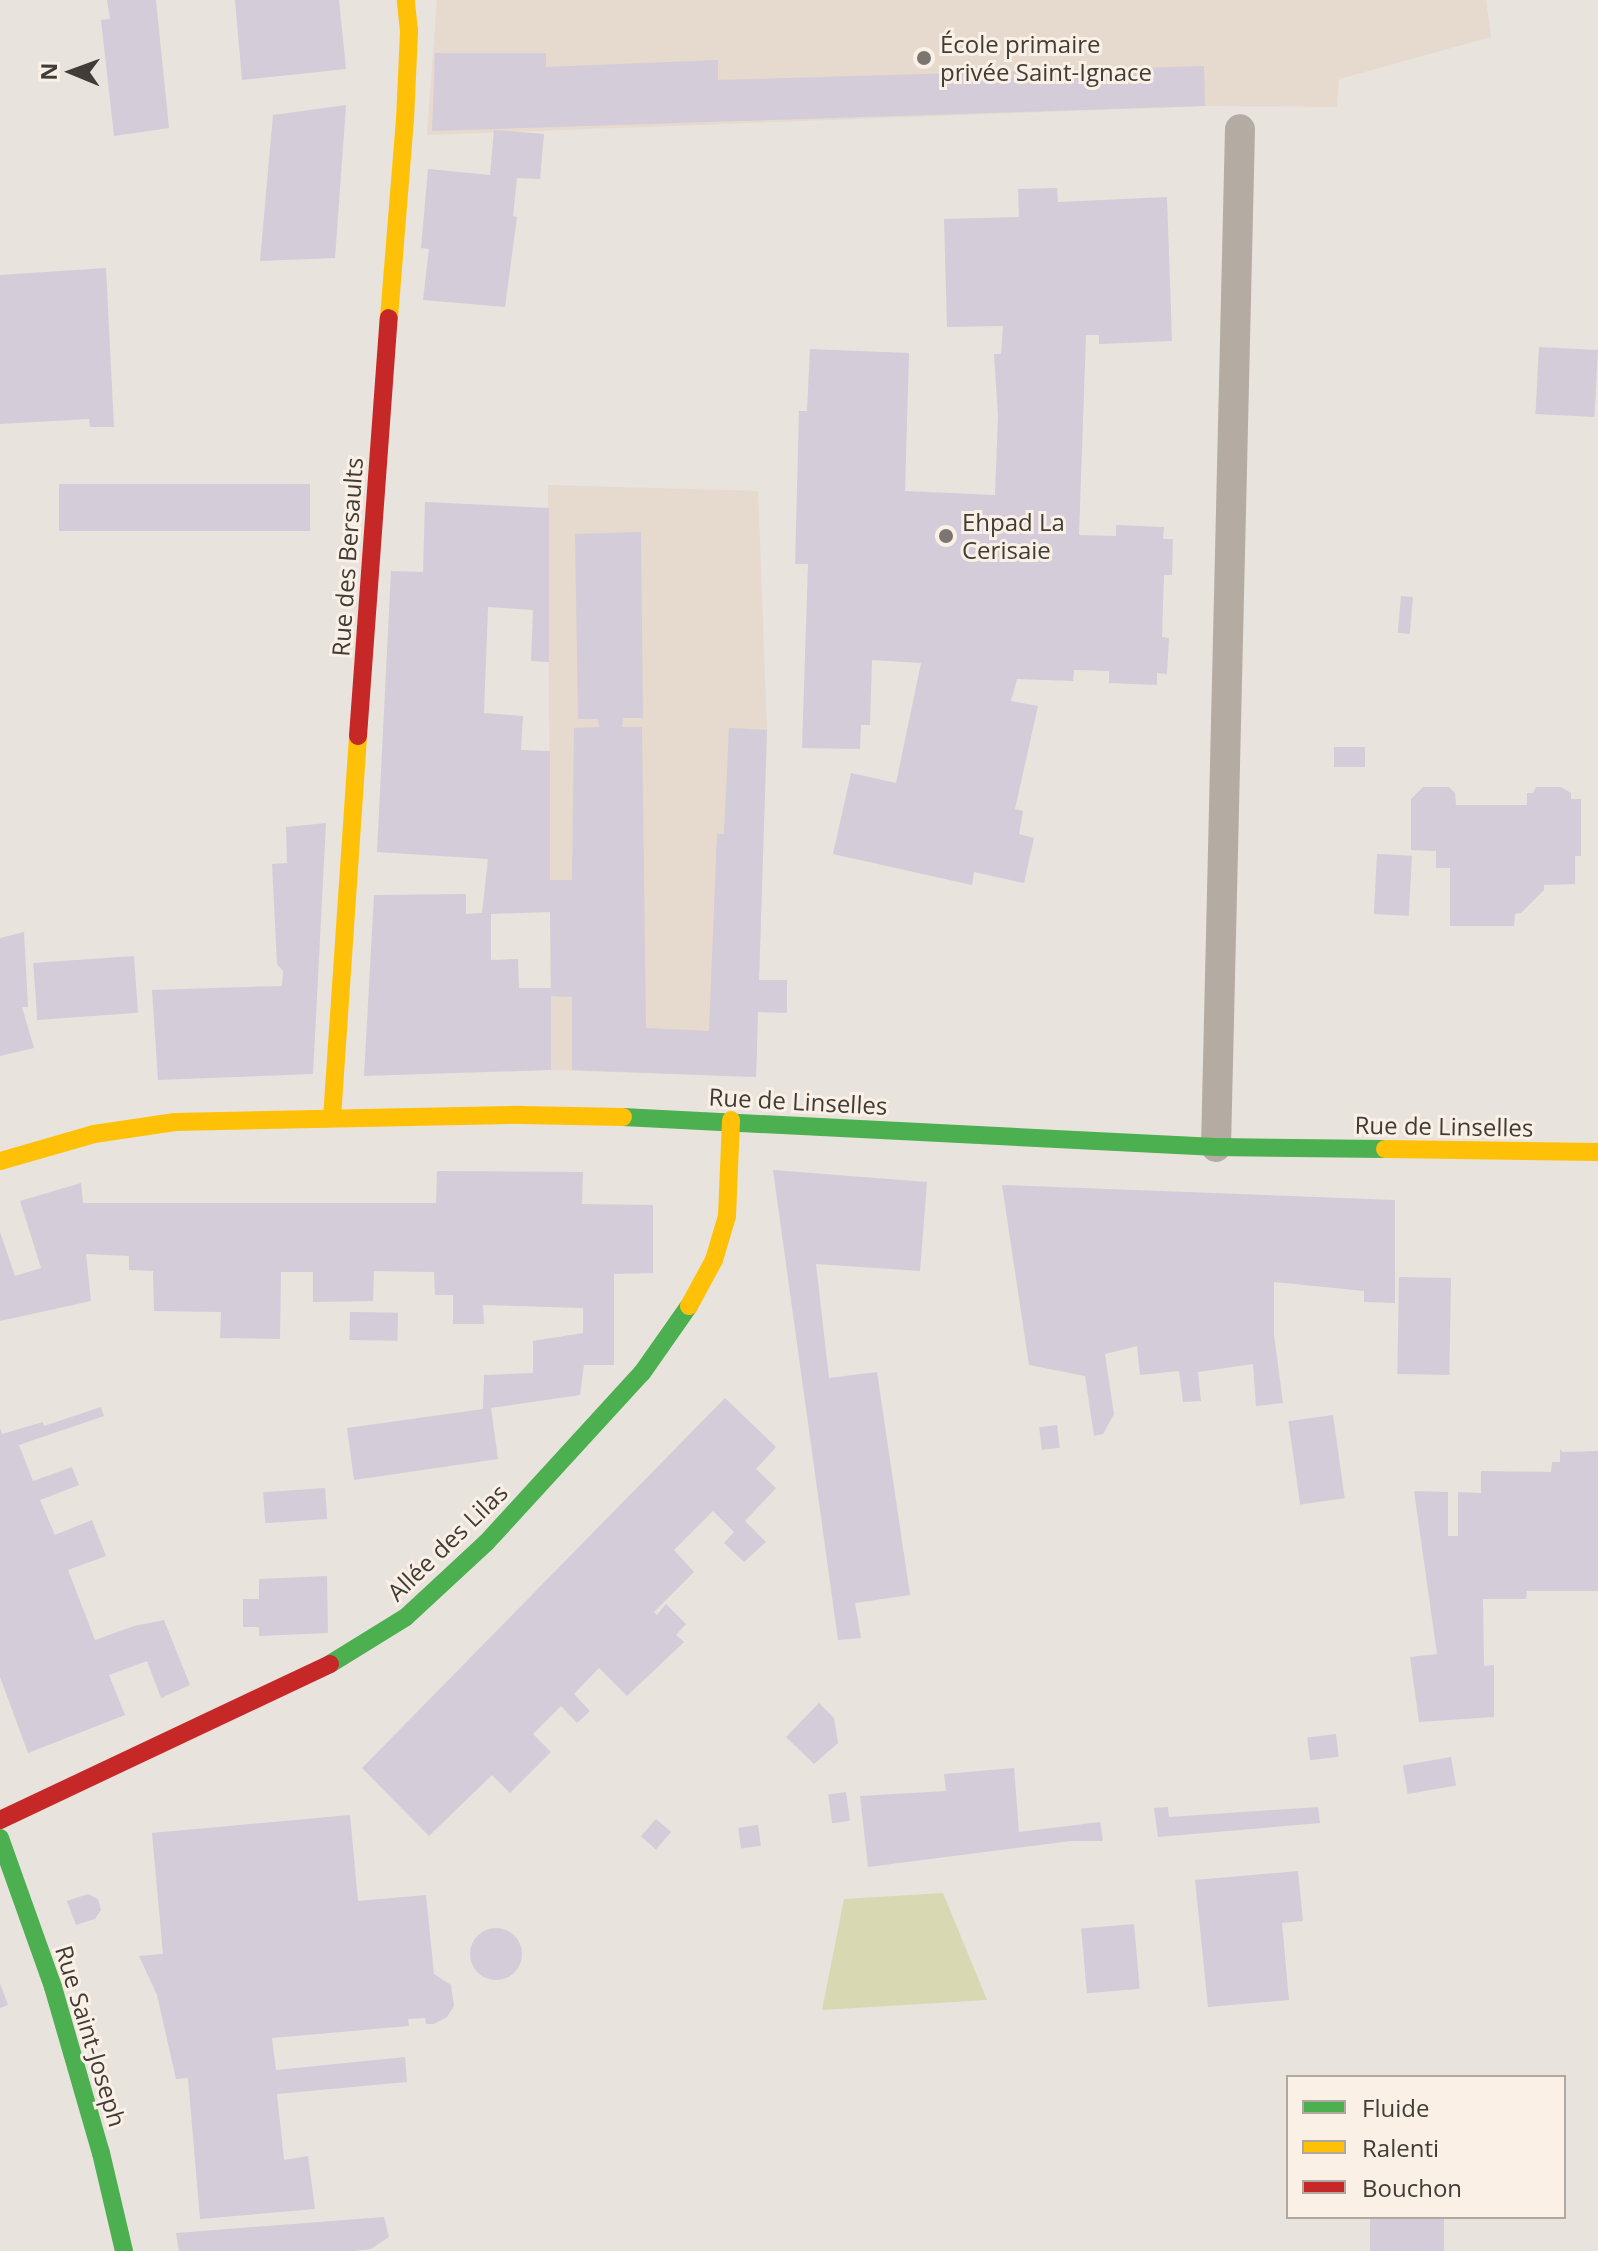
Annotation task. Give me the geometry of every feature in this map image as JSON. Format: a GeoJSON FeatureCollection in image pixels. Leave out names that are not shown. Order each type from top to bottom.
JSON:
{"type":"FeatureCollection","features":[{"type":"Feature","properties":{"kind":"street","name":"Rue des Bersaults"},"geometry":{"type":"LineString","coordinates":[[332,1118],[369,574],[406,108],[409,31],[406,0]]}},
{"type":"Feature","properties":{"kind":"street","name":"Rue de Linselles"},"geometry":{"type":"LineString","coordinates":[[0,1161],[132,1127],[332,1118],[522,1115],[731,1120],[1216,1147],[1598,1152]]}},
{"type":"Feature","properties":{"kind":"street","name":"Allée des Lilas"},"geometry":{"type":"LineString","coordinates":[[0,1820],[343,1657],[406,1617],[486,1543],[642,1373],[693,1300],[714,1260],[727,1216],[731,1120]]}},
{"type":"Feature","properties":{"kind":"street","name":"Rue Saint-Joseph"},"geometry":{"type":"LineString","coordinates":[[0,1838],[53,1987],[101,2153],[124,2251]]}},
{"type":"Feature","properties":{"kind":"lane"},"geometry":{"type":"LineString","coordinates":[[1216,1147],[1240,129]]}},
{"type":"Feature","properties":{"kind":"shaded area","name":"École primaire privée Saint-Ignace"},"geometry":{"type":"Polygon","coordinates":[[[437,0],[1486,0],[1491,37],[1339,79],[1337,107],[1205,106],[427,135],[437,0]]]}},
{"type":"Feature","properties":{"kind":"shaded area"},"geometry":{"type":"Polygon","coordinates":[[[548,485],[758,491],[767,730],[756,1077],[551,1070],[548,485]]]}},
{"type":"Feature","properties":{"kind":"green space"},"geometry":{"type":"Polygon","coordinates":[[[943,1893],[987,2000],[822,2010],[844,1899],[943,1893]]]}},
{"type":"Feature","properties":{"kind":"building"},"geometry":{"type":"Polygon","coordinates":[[[107,0],[156,0],[169,128],[114,136],[101,20],[110,19],[107,0]]]}},
{"type":"Feature","properties":{"kind":"building"},"geometry":{"type":"Polygon","coordinates":[[[235,0],[339,0],[346,69],[242,80],[235,0]]]}},
{"type":"Feature","properties":{"kind":"building"},"geometry":{"type":"Polygon","coordinates":[[[435,53],[546,53],[546,67],[718,60],[718,80],[1204,66],[1205,106],[432,131],[435,53]]]}},
{"type":"Feature","properties":{"kind":"building"},"geometry":{"type":"Polygon","coordinates":[[[346,105],[335,258],[260,261],[273,115],[346,105]]]}},
{"type":"Feature","properties":{"kind":"building"},"geometry":{"type":"Polygon","coordinates":[[[494,130],[544,134],[540,179],[517,178],[513,216],[517,217],[505,307],[423,300],[429,249],[421,248],[428,169],[490,175],[494,130]]]}},
{"type":"Feature","properties":{"kind":"building","name":"Ehpad La Cerisaie"},"geometry":{"type":"Polygon","coordinates":[[[1057,188],[1058,202],[1167,197],[1172,341],[1099,344],[1099,335],[1086,335],[1079,535],[1116,536],[1116,525],[1164,527],[1163,539],[1173,539],[1172,575],[1164,575],[1162,637],[1169,638],[1167,674],[1157,673],[1157,685],[1109,683],[1109,671],[1074,670],[1073,681],[1017,679],[1011,701],[1038,706],[1015,809],[1023,811],[1019,834],[1034,838],[1024,883],[974,872],[972,885],[833,854],[851,773],[896,783],[921,663],[872,660],[870,725],[861,725],[860,749],[802,748],[808,564],[795,564],[799,411],[807,411],[810,349],[909,353],[905,491],[995,495],[998,416],[994,354],[1001,354],[1003,326],[947,327],[944,219],[1019,217],[1018,189],[1057,188]]]}},
{"type":"Feature","properties":{"kind":"building"},"geometry":{"type":"Polygon","coordinates":[[[106,268],[114,427],[90,427],[89,419],[0,424],[0,275],[106,268]]]}},
{"type":"Feature","properties":{"kind":"building"},"geometry":{"type":"Polygon","coordinates":[[[1539,347],[1598,350],[1594,417],[1535,414],[1539,347]]]}},
{"type":"Feature","properties":{"kind":"building"},"geometry":{"type":"Polygon","coordinates":[[[59,484],[310,484],[310,531],[59,531],[59,484]]]}},
{"type":"Feature","properties":{"kind":"building"},"geometry":{"type":"Polygon","coordinates":[[[425,502],[549,508],[549,662],[531,661],[533,610],[488,607],[484,713],[523,716],[521,750],[550,751],[550,880],[572,880],[574,728],[599,727],[598,719],[578,719],[575,534],[641,532],[643,718],[623,718],[622,727],[642,727],[646,1028],[709,1031],[717,834],[724,834],[729,728],[767,730],[759,980],[787,980],[787,1013],[758,1012],[756,1077],[572,1070],[572,997],[551,996],[551,1070],[364,1076],[374,895],[466,894],[466,914],[482,913],[488,859],[377,852],[391,571],[423,572],[425,502]],[[550,912],[491,914],[491,960],[518,959],[519,988],[551,988],[550,912]]]}},
{"type":"Feature","properties":{"kind":"building"},"geometry":{"type":"Polygon","coordinates":[[[1401,596],[1413,597],[1410,634],[1398,633],[1401,596]]]}},
{"type":"Feature","properties":{"kind":"building"},"geometry":{"type":"Polygon","coordinates":[[[1334,747],[1365,747],[1365,767],[1334,767],[1334,747]]]}},
{"type":"Feature","properties":{"kind":"building"},"geometry":{"type":"Polygon","coordinates":[[[1423,787],[1449,787],[1455,793],[1456,805],[1527,805],[1527,793],[1533,793],[1536,787],[1561,787],[1571,793],[1571,799],[1581,799],[1581,856],[1575,856],[1575,884],[1544,885],[1544,890],[1521,913],[1515,914],[1514,926],[1450,926],[1450,868],[1436,868],[1436,851],[1411,850],[1411,799],[1423,787]]]}},
{"type":"Feature","properties":{"kind":"building"},"geometry":{"type":"Polygon","coordinates":[[[326,823],[313,1074],[158,1080],[152,990],[282,986],[283,971],[277,964],[272,864],[287,863],[286,827],[326,823]]]}},
{"type":"Feature","properties":{"kind":"building"},"geometry":{"type":"Polygon","coordinates":[[[1377,854],[1412,856],[1409,916],[1374,914],[1377,854]]]}},
{"type":"Feature","properties":{"kind":"building"},"geometry":{"type":"Polygon","coordinates":[[[24,932],[28,1007],[22,1007],[34,1048],[0,1056],[0,938],[24,932]]]}},
{"type":"Feature","properties":{"kind":"building"},"geometry":{"type":"Polygon","coordinates":[[[134,956],[138,1013],[37,1020],[33,963],[134,956]]]}},
{"type":"Feature","properties":{"kind":"building"},"geometry":{"type":"Polygon","coordinates":[[[773,1170],[927,1182],[920,1271],[816,1264],[829,1378],[877,1372],[910,1595],[855,1603],[861,1638],[838,1640],[773,1170]]]}},
{"type":"Feature","properties":{"kind":"building"},"geometry":{"type":"Polygon","coordinates":[[[437,1171],[583,1172],[582,1204],[653,1205],[653,1273],[614,1274],[614,1365],[584,1365],[580,1395],[491,1408],[498,1459],[354,1480],[347,1428],[483,1409],[484,1375],[533,1373],[533,1341],[583,1333],[583,1308],[483,1305],[484,1324],[453,1324],[453,1295],[435,1295],[434,1272],[374,1271],[373,1301],[313,1302],[313,1272],[281,1272],[280,1339],[220,1338],[221,1312],[154,1311],[153,1271],[129,1270],[129,1256],[86,1254],[91,1301],[0,1321],[0,1232],[15,1276],[41,1268],[20,1201],[81,1183],[83,1203],[436,1203],[437,1171]]]}},
{"type":"Feature","properties":{"kind":"building"},"geometry":{"type":"Polygon","coordinates":[[[1002,1185],[1395,1200],[1395,1303],[1364,1302],[1364,1291],[1274,1282],[1274,1335],[1283,1403],[1256,1406],[1253,1364],[1198,1372],[1201,1401],[1183,1402],[1179,1371],[1140,1375],[1137,1346],[1105,1354],[1114,1414],[1103,1434],[1094,1436],[1085,1376],[1029,1365],[1002,1185]]]}},
{"type":"Feature","properties":{"kind":"building"},"geometry":{"type":"Polygon","coordinates":[[[1399,1277],[1451,1278],[1449,1375],[1397,1374],[1399,1277]]]}},
{"type":"Feature","properties":{"kind":"building"},"geometry":{"type":"Polygon","coordinates":[[[350,1312],[398,1313],[398,1341],[350,1340],[350,1312]]]}},
{"type":"Feature","properties":{"kind":"building"},"geometry":{"type":"Polygon","coordinates":[[[725,1398],[776,1447],[756,1469],[776,1488],[745,1521],[766,1542],[744,1562],[724,1543],[734,1532],[713,1511],[674,1550],[694,1572],[654,1612],[657,1615],[666,1604],[686,1624],[676,1635],[684,1642],[627,1696],[599,1668],[574,1694],[590,1711],[577,1723],[561,1706],[533,1734],[551,1752],[510,1793],[492,1775],[429,1836],[362,1768],[725,1398]]]}},
{"type":"Feature","properties":{"kind":"building"},"geometry":{"type":"Polygon","coordinates":[[[101,1407],[104,1416],[19,1445],[33,1481],[72,1467],[79,1485],[40,1500],[55,1535],[92,1520],[106,1556],[68,1570],[95,1640],[134,1626],[164,1620],[190,1685],[161,1698],[147,1661],[109,1675],[125,1715],[28,1753],[0,1677],[0,1428],[2,1434],[43,1422],[44,1426],[101,1407]]]}},
{"type":"Feature","properties":{"kind":"building"},"geometry":{"type":"Polygon","coordinates":[[[1333,1415],[1345,1498],[1300,1504],[1288,1421],[1333,1415]]]}},
{"type":"Feature","properties":{"kind":"building"},"geometry":{"type":"Polygon","coordinates":[[[1057,1425],[1060,1448],[1042,1450],[1039,1427],[1057,1425]]]}},
{"type":"Feature","properties":{"kind":"building"},"geometry":{"type":"Polygon","coordinates":[[[1560,1449],[1563,1452],[1598,1451],[1598,1591],[1527,1591],[1526,1599],[1483,1599],[1484,1666],[1494,1665],[1494,1717],[1419,1722],[1410,1657],[1437,1654],[1414,1491],[1448,1492],[1448,1536],[1458,1536],[1458,1492],[1481,1493],[1481,1471],[1551,1472],[1552,1462],[1560,1462],[1560,1449]]]}},
{"type":"Feature","properties":{"kind":"building"},"geometry":{"type":"Polygon","coordinates":[[[325,1488],[327,1519],[265,1523],[263,1492],[325,1488]]]}},
{"type":"Feature","properties":{"kind":"building"},"geometry":{"type":"Polygon","coordinates":[[[327,1576],[328,1633],[259,1636],[259,1627],[243,1627],[243,1599],[259,1599],[259,1579],[327,1576]]]}},
{"type":"Feature","properties":{"kind":"building"},"geometry":{"type":"Polygon","coordinates":[[[819,1703],[834,1718],[838,1743],[814,1764],[786,1737],[819,1703]]]}},
{"type":"Feature","properties":{"kind":"building"},"geometry":{"type":"Polygon","coordinates":[[[1336,1734],[1339,1757],[1310,1760],[1307,1738],[1336,1734]]]}},
{"type":"Feature","properties":{"kind":"building"},"geometry":{"type":"Polygon","coordinates":[[[1451,1757],[1456,1786],[1408,1794],[1403,1766],[1451,1757]]]}},
{"type":"Feature","properties":{"kind":"building"},"geometry":{"type":"Polygon","coordinates":[[[1014,1768],[1019,1832],[1100,1822],[1103,1841],[1071,1841],[868,1867],[860,1796],[946,1791],[944,1774],[1014,1768]]]}},
{"type":"Feature","properties":{"kind":"building"},"geometry":{"type":"Polygon","coordinates":[[[846,1792],[850,1821],[832,1823],[828,1795],[846,1792]]]}},
{"type":"Feature","properties":{"kind":"building"},"geometry":{"type":"Polygon","coordinates":[[[1168,1807],[1169,1817],[1318,1807],[1320,1823],[1158,1837],[1154,1808],[1168,1807]]]}},
{"type":"Feature","properties":{"kind":"building"},"geometry":{"type":"Polygon","coordinates":[[[350,1815],[358,1901],[426,1895],[434,1974],[451,1985],[454,2006],[447,2017],[434,2024],[426,2024],[425,2018],[408,2019],[409,2026],[272,2038],[276,2070],[405,2057],[407,2082],[277,2094],[284,2160],[308,2156],[315,2209],[200,2219],[188,2078],[176,2079],[157,1995],[139,1956],[163,1954],[152,1833],[350,1815]]]}},
{"type":"Feature","properties":{"kind":"building"},"geometry":{"type":"Polygon","coordinates":[[[656,1819],[671,1832],[656,1849],[641,1836],[656,1819]]]}},
{"type":"Feature","properties":{"kind":"building"},"geometry":{"type":"Polygon","coordinates":[[[758,1825],[761,1846],[741,1849],[738,1828],[758,1825]]]}},
{"type":"Feature","properties":{"kind":"building"},"geometry":{"type":"Polygon","coordinates":[[[1298,1871],[1303,1921],[1282,1923],[1289,2000],[1208,2007],[1195,1880],[1298,1871]]]}},
{"type":"Feature","properties":{"kind":"building"},"geometry":{"type":"Polygon","coordinates":[[[88,1894],[98,1899],[101,1910],[95,1919],[76,1925],[67,1901],[88,1894]]]}},
{"type":"Feature","properties":{"kind":"building"},"geometry":{"type":"Polygon","coordinates":[[[1134,1924],[1140,1989],[1087,1993],[1081,1929],[1134,1924]]]}},
{"type":"Feature","properties":{"kind":"building"},"geometry":{"type":"Polygon","coordinates":[[[496,1928],[514,1936],[522,1954],[514,1972],[496,1980],[478,1972],[470,1954],[478,1936],[496,1928]]]}},
{"type":"Feature","properties":{"kind":"building"},"geometry":{"type":"Polygon","coordinates":[[[0,1983],[8,2005],[0,2008],[0,1983]]]}},
{"type":"Feature","properties":{"kind":"building"},"geometry":{"type":"Polygon","coordinates":[[[384,2217],[389,2237],[371,2249],[353,2251],[179,2251],[176,2233],[384,2217]]]}},
{"type":"Feature","properties":{"kind":"building"},"geometry":{"type":"Polygon","coordinates":[[[1370,2219],[1444,2219],[1444,2251],[1370,2251],[1370,2219]]]}},
{"type":"Feature","properties":{"kind":"traffic: fast"},"geometry":{"type":"LineString","coordinates":[[623,1117],[1216,1147],[1385,1149]]}},
{"type":"Feature","properties":{"kind":"traffic: fast"},"geometry":{"type":"LineString","coordinates":[[330,1664],[406,1617],[486,1543],[642,1373],[689,1306]]}},
{"type":"Feature","properties":{"kind":"traffic: fast"},"geometry":{"type":"LineString","coordinates":[[0,1838],[53,1987],[101,2153],[124,2251]]}},
{"type":"Feature","properties":{"kind":"traffic: slow"},"geometry":{"type":"LineString","coordinates":[[389,318],[405,120],[409,31],[406,0]]}},
{"type":"Feature","properties":{"kind":"traffic: slow"},"geometry":{"type":"LineString","coordinates":[[332,1118],[358,736]]}},
{"type":"Feature","properties":{"kind":"traffic: slow"},"geometry":{"type":"LineString","coordinates":[[0,1161],[94,1134],[175,1122],[522,1115],[623,1117]]}},
{"type":"Feature","properties":{"kind":"traffic: slow"},"geometry":{"type":"LineString","coordinates":[[689,1306],[714,1260],[727,1216],[731,1120]]}},
{"type":"Feature","properties":{"kind":"traffic: slow"},"geometry":{"type":"LineString","coordinates":[[1385,1149],[1598,1152]]}},
{"type":"Feature","properties":{"kind":"traffic: jam"},"geometry":{"type":"LineString","coordinates":[[358,736],[389,318]]}},
{"type":"Feature","properties":{"kind":"traffic: jam"},"geometry":{"type":"LineString","coordinates":[[0,1820],[330,1664]]}},
{"type":"Feature","properties":{"kind":"place","name":"École primaire privée Saint-Ignace"},"geometry":{"type":"Point","coordinates":[924,58]}},
{"type":"Feature","properties":{"kind":"place","name":"Ehpad La Cerisaie"},"geometry":{"type":"Point","coordinates":[946,536]}}]}
